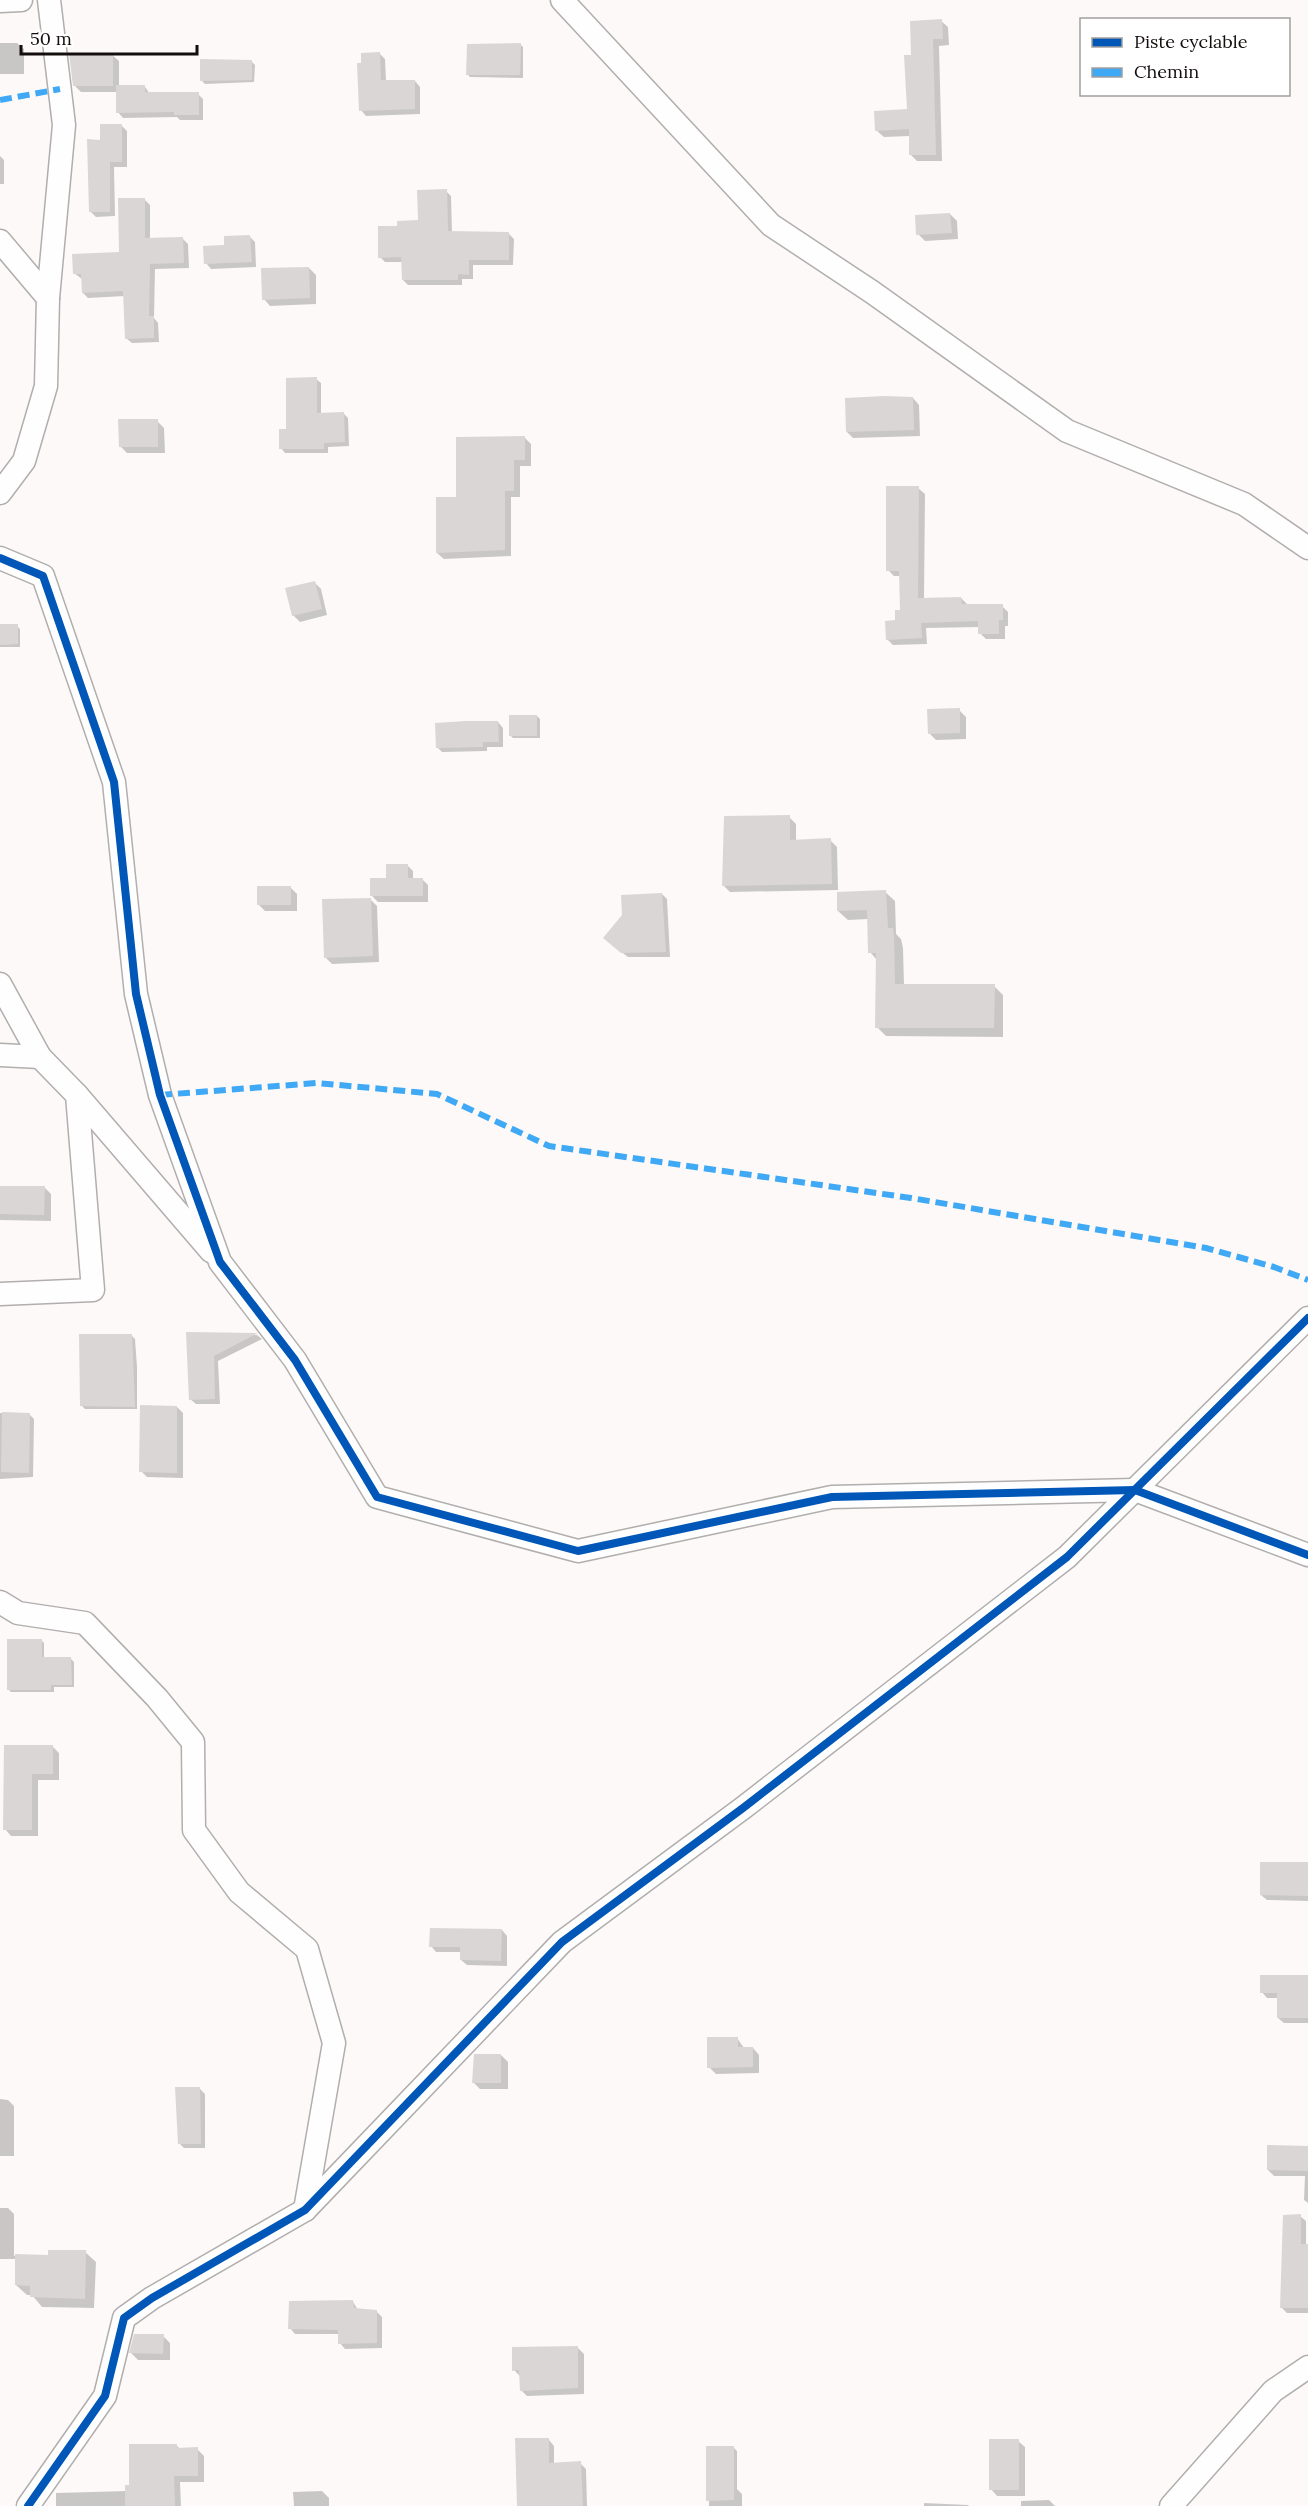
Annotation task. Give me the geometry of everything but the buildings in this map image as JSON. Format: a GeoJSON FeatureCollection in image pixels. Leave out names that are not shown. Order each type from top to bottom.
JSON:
{"type":"FeatureCollection","features":[{"type":"Feature","properties":{"kind":"street"},"geometry":{"type":"LineString","coordinates":[[0,1],[21,0]]}},
{"type":"Feature","properties":{"kind":"street"},"geometry":{"type":"LineString","coordinates":[[0,493],[24,460],[46,386],[48,298],[64,125],[49,0]]}},
{"type":"Feature","properties":{"kind":"street"},"geometry":{"type":"LineString","coordinates":[[562,0],[771,225],[872,292],[1067,431],[1244,504],[1308,548]]}},
{"type":"Feature","properties":{"kind":"street"},"geometry":{"type":"LineString","coordinates":[[0,242],[48,298]]}},
{"type":"Feature","properties":{"kind":"street"},"geometry":{"type":"LineString","coordinates":[[0,558],[43,576],[114,782],[136,994],[160,1095],[220,1262]]}},
{"type":"Feature","properties":{"kind":"street"},"geometry":{"type":"LineString","coordinates":[[0,984],[40,1057],[77,1095],[220,1262],[295,1360],[376,1497],[578,1551],[832,1497],[1135,1490],[1308,1555]]}},
{"type":"Feature","properties":{"kind":"street"},"geometry":{"type":"LineString","coordinates":[[0,1055],[40,1057]]}},
{"type":"Feature","properties":{"kind":"street"},"geometry":{"type":"LineString","coordinates":[[0,1294],[93,1290],[77,1095]]}},
{"type":"Feature","properties":{"kind":"street"},"geometry":{"type":"LineString","coordinates":[[28,2506],[105,2396],[124,2318],[152,2298],[305,2210],[562,1942],[743,1808],[1067,1557],[1308,1318]]}},
{"type":"Feature","properties":{"kind":"street"},"geometry":{"type":"LineString","coordinates":[[0,1602],[18,1613],[85,1623],[157,1698],[192,1742],[194,1830],[239,1892],[307,1949],[334,2043],[305,2210]]}},
{"type":"Feature","properties":{"kind":"street"},"geometry":{"type":"LineString","coordinates":[[1171,2506],[1273,2391],[1308,2367]]}},
{"type":"Feature","properties":{"kind":"marked path"},"geometry":{"type":"LineString","coordinates":[[0,100],[60,89]]}},
{"type":"Feature","properties":{"kind":"marked path"},"geometry":{"type":"LineString","coordinates":[[160,1095],[317,1083],[437,1094],[549,1146],[911,1198],[1206,1248],[1274,1267],[1308,1280]]}},
{"type":"Feature","properties":{"kind":"cycle path"},"geometry":{"type":"LineString","coordinates":[[0,558],[43,576],[114,782],[136,994],[160,1095],[220,1262],[295,1360],[377,1497],[578,1551],[832,1497],[1135,1490],[1308,1555]]}},
{"type":"Feature","properties":{"kind":"cycle path"},"geometry":{"type":"LineString","coordinates":[[28,2506],[105,2396],[124,2318],[152,2298],[305,2210],[562,1942],[743,1808],[1067,1557],[1308,1318]]}}]}
